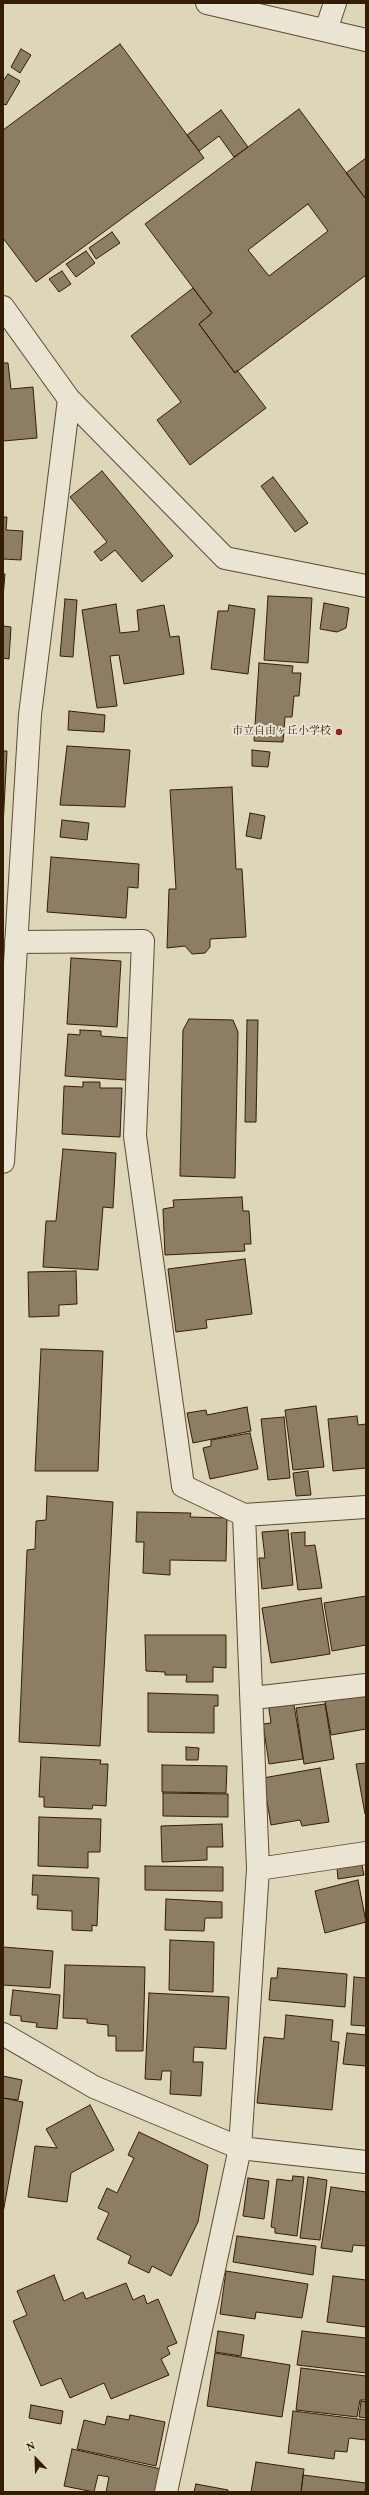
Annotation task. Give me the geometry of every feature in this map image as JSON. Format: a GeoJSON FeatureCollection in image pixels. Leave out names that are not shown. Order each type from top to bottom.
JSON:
{"type":"FeatureCollection","features":[{"type":"Feature","properties":{"kind":"street"},"geometry":{"type":"LineString","coordinates":[[207,3],[366,40]]}},
{"type":"Feature","properties":{"kind":"street"},"geometry":{"type":"LineString","coordinates":[[326,30],[336,3]]}},
{"type":"Feature","properties":{"kind":"street"},"geometry":{"type":"LineString","coordinates":[[3,307],[69,399],[225,558],[366,586]]}},
{"type":"Feature","properties":{"kind":"street"},"geometry":{"type":"LineString","coordinates":[[3,1152],[30,715],[69,399]]}},
{"type":"Feature","properties":{"kind":"street"},"geometry":{"type":"LineString","coordinates":[[16,942],[143,941],[135,1136],[183,1486],[244,1514],[366,1507]]}},
{"type":"Feature","properties":{"kind":"street"},"geometry":{"type":"LineString","coordinates":[[166,2492],[240,2148],[258,1869],[253,1698],[244,1514]]}},
{"type":"Feature","properties":{"kind":"street"},"geometry":{"type":"LineString","coordinates":[[253,1698],[366,1685]]}},
{"type":"Feature","properties":{"kind":"street"},"geometry":{"type":"LineString","coordinates":[[258,1869],[366,1853]]}},
{"type":"Feature","properties":{"kind":"street"},"geometry":{"type":"LineString","coordinates":[[3,2034],[94,2087],[240,2148],[366,2162]]}},
{"type":"Feature","properties":{"kind":"building"},"geometry":{"type":"Polygon","coordinates":[[[120,44],[204,158],[36,282],[3,238],[3,130],[120,44]]]}},
{"type":"Feature","properties":{"kind":"building"},"geometry":{"type":"Polygon","coordinates":[[[21,49],[31,55],[20,73],[11,67],[21,49]]]}},
{"type":"Feature","properties":{"kind":"building"},"geometry":{"type":"Polygon","coordinates":[[[8,74],[20,81],[6,105],[3,104],[3,81],[8,74]]]}},
{"type":"Feature","properties":{"kind":"building"},"geometry":{"type":"Polygon","coordinates":[[[299,109],[366,199],[366,275],[235,373],[199,324],[212,313],[145,224],[299,109]],[[308,204],[248,250],[269,276],[328,231],[308,204]]]}},
{"type":"Feature","properties":{"kind":"building"},"geometry":{"type":"Polygon","coordinates":[[[221,110],[248,147],[234,157],[219,136],[199,151],[187,135],[221,110]]]}},
{"type":"Feature","properties":{"kind":"building"},"geometry":{"type":"Polygon","coordinates":[[[366,158],[366,199],[346,173],[366,158]]]}},
{"type":"Feature","properties":{"kind":"building"},"geometry":{"type":"Polygon","coordinates":[[[112,232],[120,243],[96,259],[89,248],[112,232]]]}},
{"type":"Feature","properties":{"kind":"building"},"geometry":{"type":"Polygon","coordinates":[[[86,251],[95,263],[76,277],[66,264],[86,251]]]}},
{"type":"Feature","properties":{"kind":"building"},"geometry":{"type":"Polygon","coordinates":[[[62,271],[71,284],[59,292],[49,279],[62,271]]]}},
{"type":"Feature","properties":{"kind":"building"},"geometry":{"type":"Polygon","coordinates":[[[193,288],[212,313],[199,324],[235,373],[237,370],[266,408],[190,465],[157,420],[181,402],[131,336],[193,288]]]}},
{"type":"Feature","properties":{"kind":"building"},"geometry":{"type":"Polygon","coordinates":[[[3,363],[8,363],[11,389],[33,387],[37,438],[3,441],[3,363]]]}},
{"type":"Feature","properties":{"kind":"building"},"geometry":{"type":"Polygon","coordinates":[[[102,471],[173,556],[142,582],[115,550],[101,561],[94,552],[107,542],[70,497],[102,471]]]}},
{"type":"Feature","properties":{"kind":"building"},"geometry":{"type":"Polygon","coordinates":[[[273,477],[308,523],[295,532],[261,486],[273,477]]]}},
{"type":"Feature","properties":{"kind":"building"},"geometry":{"type":"Polygon","coordinates":[[[3,517],[7,517],[6,530],[23,531],[21,560],[3,559],[3,517]]]}},
{"type":"Feature","properties":{"kind":"building"},"geometry":{"type":"Polygon","coordinates":[[[3,574],[5,574],[3,597],[3,574]]]}},
{"type":"Feature","properties":{"kind":"building"},"geometry":{"type":"Polygon","coordinates":[[[268,596],[312,598],[308,663],[264,660],[268,596]]]}},
{"type":"Feature","properties":{"kind":"building"},"geometry":{"type":"Polygon","coordinates":[[[65,599],[77,600],[73,657],[60,656],[65,599]]]}},
{"type":"Feature","properties":{"kind":"building"},"geometry":{"type":"Polygon","coordinates":[[[324,603],[349,608],[346,628],[337,632],[320,629],[324,603]]]}},
{"type":"Feature","properties":{"kind":"building"},"geometry":{"type":"Polygon","coordinates":[[[116,604],[120,633],[139,631],[137,610],[164,605],[170,637],[179,636],[184,674],[124,684],[119,655],[110,656],[117,706],[97,708],[82,610],[116,604]]]}},
{"type":"Feature","properties":{"kind":"building"},"geometry":{"type":"Polygon","coordinates":[[[229,605],[255,609],[248,674],[211,669],[218,611],[228,611],[229,605]]]}},
{"type":"Feature","properties":{"kind":"building"},"geometry":{"type":"Polygon","coordinates":[[[3,626],[11,627],[9,659],[3,658],[3,626]]]}},
{"type":"Feature","properties":{"kind":"building"},"geometry":{"type":"Polygon","coordinates":[[[259,663],[293,666],[292,673],[301,673],[299,696],[294,696],[292,717],[285,717],[283,742],[254,741],[259,663]]]}},
{"type":"Feature","properties":{"kind":"building"},"geometry":{"type":"Polygon","coordinates":[[[69,711],[105,715],[104,732],[68,730],[69,711]]]}},
{"type":"Feature","properties":{"kind":"building"},"geometry":{"type":"Polygon","coordinates":[[[67,746],[130,750],[125,807],[60,805],[67,746]]]}},
{"type":"Feature","properties":{"kind":"building"},"geometry":{"type":"Polygon","coordinates":[[[252,750],[270,752],[268,767],[252,766],[252,750]]]}},
{"type":"Feature","properties":{"kind":"building"},"geometry":{"type":"Polygon","coordinates":[[[3,751],[7,751],[3,826],[3,751]]]}},
{"type":"Feature","properties":{"kind":"building"},"geometry":{"type":"Polygon","coordinates":[[[232,787],[236,869],[242,869],[246,937],[210,939],[210,947],[205,953],[192,954],[185,946],[167,948],[169,889],[176,889],[170,790],[232,787]]]}},
{"type":"Feature","properties":{"kind":"building"},"geometry":{"type":"Polygon","coordinates":[[[250,813],[265,816],[261,839],[246,836],[250,813]]]}},
{"type":"Feature","properties":{"kind":"building"},"geometry":{"type":"Polygon","coordinates":[[[62,820],[89,823],[87,840],[60,837],[62,820]]]}},
{"type":"Feature","properties":{"kind":"building"},"geometry":{"type":"Polygon","coordinates":[[[51,857],[139,864],[138,888],[128,887],[126,918],[47,912],[51,857]]]}},
{"type":"Feature","properties":{"kind":"building"},"geometry":{"type":"Polygon","coordinates":[[[71,958],[121,961],[117,1027],[67,1024],[71,958]]]}},
{"type":"Feature","properties":{"kind":"building"},"geometry":{"type":"Polygon","coordinates":[[[189,1019],[233,1020],[238,1032],[235,1178],[180,1176],[183,1030],[189,1019]]]}},
{"type":"Feature","properties":{"kind":"building"},"geometry":{"type":"Polygon","coordinates":[[[247,1020],[258,1020],[256,1122],[245,1122],[247,1020]]]}},
{"type":"Feature","properties":{"kind":"building"},"geometry":{"type":"Polygon","coordinates":[[[80,1030],[101,1031],[101,1036],[129,1038],[126,1080],[65,1076],[68,1034],[80,1035],[80,1030]]]}},
{"type":"Feature","properties":{"kind":"building"},"geometry":{"type":"Polygon","coordinates":[[[83,1082],[100,1082],[100,1088],[122,1088],[120,1137],[62,1134],[64,1086],[83,1087],[83,1082]]]}},
{"type":"Feature","properties":{"kind":"building"},"geometry":{"type":"Polygon","coordinates":[[[63,1149],[116,1153],[113,1208],[103,1207],[98,1270],[43,1267],[46,1221],[56,1221],[63,1149]]]}},
{"type":"Feature","properties":{"kind":"building"},"geometry":{"type":"Polygon","coordinates":[[[242,1197],[243,1211],[249,1211],[251,1244],[244,1244],[245,1251],[165,1255],[163,1209],[174,1207],[173,1200],[242,1197]]]}},
{"type":"Feature","properties":{"kind":"building"},"geometry":{"type":"Polygon","coordinates":[[[245,1259],[252,1314],[206,1320],[207,1328],[176,1332],[168,1269],[245,1259]]]}},
{"type":"Feature","properties":{"kind":"building"},"geometry":{"type":"Polygon","coordinates":[[[76,1271],[77,1304],[59,1305],[59,1316],[29,1317],[28,1272],[76,1271]]]}},
{"type":"Feature","properties":{"kind":"building"},"geometry":{"type":"Polygon","coordinates":[[[41,1349],[103,1351],[98,1471],[35,1471],[41,1349]]]}},
{"type":"Feature","properties":{"kind":"building"},"geometry":{"type":"Polygon","coordinates":[[[316,1406],[324,1467],[293,1470],[285,1410],[316,1406]]]}},
{"type":"Feature","properties":{"kind":"building"},"geometry":{"type":"Polygon","coordinates":[[[247,1407],[251,1431],[193,1443],[187,1413],[206,1410],[207,1415],[247,1407]]]}},
{"type":"Feature","properties":{"kind":"building"},"geometry":{"type":"Polygon","coordinates":[[[357,1416],[358,1425],[366,1424],[366,1468],[333,1471],[328,1419],[357,1416]]]}},
{"type":"Feature","properties":{"kind":"building"},"geometry":{"type":"Polygon","coordinates":[[[284,1417],[290,1478],[268,1480],[261,1419],[284,1417]]]}},
{"type":"Feature","properties":{"kind":"building"},"geometry":{"type":"Polygon","coordinates":[[[250,1433],[258,1469],[210,1479],[203,1448],[211,1446],[211,1440],[250,1433]]]}},
{"type":"Feature","properties":{"kind":"building"},"geometry":{"type":"Polygon","coordinates":[[[308,1471],[311,1495],[296,1496],[293,1473],[308,1471]]]}},
{"type":"Feature","properties":{"kind":"building"},"geometry":{"type":"Polygon","coordinates":[[[47,1496],[113,1502],[100,1746],[19,1742],[27,1550],[35,1549],[36,1521],[46,1520],[47,1496]]]}},
{"type":"Feature","properties":{"kind":"building"},"geometry":{"type":"Polygon","coordinates":[[[137,1512],[191,1513],[190,1517],[227,1518],[226,1561],[170,1560],[170,1575],[143,1573],[144,1542],[136,1542],[137,1512]]]}},
{"type":"Feature","properties":{"kind":"building"},"geometry":{"type":"Polygon","coordinates":[[[288,1530],[293,1585],[262,1589],[259,1558],[265,1558],[262,1532],[288,1530]]]}},
{"type":"Feature","properties":{"kind":"building"},"geometry":{"type":"Polygon","coordinates":[[[305,1532],[305,1546],[315,1545],[322,1588],[298,1590],[291,1533],[305,1532]]]}},
{"type":"Feature","properties":{"kind":"building"},"geometry":{"type":"Polygon","coordinates":[[[366,1596],[366,1645],[332,1651],[324,1603],[366,1596]]]}},
{"type":"Feature","properties":{"kind":"building"},"geometry":{"type":"Polygon","coordinates":[[[321,1598],[330,1654],[271,1663],[262,1608],[321,1598]]]}},
{"type":"Feature","properties":{"kind":"building"},"geometry":{"type":"Polygon","coordinates":[[[145,1635],[226,1635],[226,1668],[213,1667],[213,1682],[186,1682],[187,1675],[165,1675],[165,1672],[146,1671],[145,1635]]]}},
{"type":"Feature","properties":{"kind":"building"},"geometry":{"type":"Polygon","coordinates":[[[366,1689],[366,1729],[331,1735],[324,1696],[366,1689]]]}},
{"type":"Feature","properties":{"kind":"building"},"geometry":{"type":"Polygon","coordinates":[[[148,1693],[218,1695],[218,1706],[214,1706],[214,1733],[148,1732],[148,1693]]]}},
{"type":"Feature","properties":{"kind":"building"},"geometry":{"type":"Polygon","coordinates":[[[293,1699],[303,1759],[269,1764],[263,1724],[271,1723],[268,1702],[293,1699]]]}},
{"type":"Feature","properties":{"kind":"building"},"geometry":{"type":"Polygon","coordinates":[[[325,1704],[334,1759],[304,1764],[296,1708],[325,1704]]]}},
{"type":"Feature","properties":{"kind":"building"},"geometry":{"type":"Polygon","coordinates":[[[186,1747],[199,1748],[198,1760],[186,1760],[186,1747]]]}},
{"type":"Feature","properties":{"kind":"building"},"geometry":{"type":"Polygon","coordinates":[[[41,1757],[101,1760],[100,1764],[108,1764],[106,1806],[93,1805],[92,1809],[44,1807],[44,1797],[39,1797],[41,1757]]]}},
{"type":"Feature","properties":{"kind":"building"},"geometry":{"type":"Polygon","coordinates":[[[366,1763],[366,1814],[365,1814],[356,1764],[366,1763]]]}},
{"type":"Feature","properties":{"kind":"building"},"geometry":{"type":"Polygon","coordinates":[[[162,1765],[227,1766],[226,1793],[162,1792],[162,1765]]]}},
{"type":"Feature","properties":{"kind":"building"},"geometry":{"type":"Polygon","coordinates":[[[320,1768],[329,1822],[302,1826],[300,1820],[271,1825],[263,1778],[320,1768]]]}},
{"type":"Feature","properties":{"kind":"building"},"geometry":{"type":"Polygon","coordinates":[[[163,1793],[228,1794],[228,1817],[163,1816],[163,1793]]]}},
{"type":"Feature","properties":{"kind":"building"},"geometry":{"type":"Polygon","coordinates":[[[39,1817],[101,1819],[100,1852],[88,1852],[88,1868],[38,1866],[39,1817]]]}},
{"type":"Feature","properties":{"kind":"building"},"geometry":{"type":"Polygon","coordinates":[[[222,1824],[223,1847],[207,1847],[207,1860],[162,1862],[161,1826],[222,1824]]]}},
{"type":"Feature","properties":{"kind":"building"},"geometry":{"type":"Polygon","coordinates":[[[362,1865],[364,1875],[338,1879],[337,1868],[362,1865]]]}},
{"type":"Feature","properties":{"kind":"building"},"geometry":{"type":"Polygon","coordinates":[[[145,1866],[223,1867],[223,1891],[145,1890],[145,1866]]]}},
{"type":"Feature","properties":{"kind":"building"},"geometry":{"type":"Polygon","coordinates":[[[33,1875],[99,1878],[97,1926],[92,1925],[92,1931],[72,1930],[72,1911],[37,1909],[38,1895],[32,1895],[33,1875]]]}},
{"type":"Feature","properties":{"kind":"building"},"geometry":{"type":"Polygon","coordinates":[[[358,1880],[366,1922],[325,1933],[315,1891],[358,1880]]]}},
{"type":"Feature","properties":{"kind":"building"},"geometry":{"type":"Polygon","coordinates":[[[166,1899],[222,1902],[222,1918],[205,1918],[204,1931],[165,1930],[166,1899]]]}},
{"type":"Feature","properties":{"kind":"building"},"geometry":{"type":"Polygon","coordinates":[[[170,1940],[214,1942],[213,1992],[169,1990],[170,1940]]]}},
{"type":"Feature","properties":{"kind":"building"},"geometry":{"type":"Polygon","coordinates":[[[3,1947],[53,1951],[50,1988],[3,1985],[3,1947]]]}},
{"type":"Feature","properties":{"kind":"building"},"geometry":{"type":"Polygon","coordinates":[[[65,1965],[145,1967],[143,2051],[116,2051],[116,2036],[108,2036],[108,2025],[87,2023],[87,2019],[63,2018],[65,1965]]]}},
{"type":"Feature","properties":{"kind":"building"},"geometry":{"type":"Polygon","coordinates":[[[278,1968],[347,1974],[345,2007],[269,2000],[271,1978],[277,1978],[278,1968]]]}},
{"type":"Feature","properties":{"kind":"building"},"geometry":{"type":"Polygon","coordinates":[[[354,1977],[366,1978],[366,2026],[351,2025],[354,1977]]]}},
{"type":"Feature","properties":{"kind":"building"},"geometry":{"type":"Polygon","coordinates":[[[13,1990],[60,1995],[57,2029],[36,2027],[37,2023],[21,2021],[21,2016],[10,2015],[13,1990]]]}},
{"type":"Feature","properties":{"kind":"building"},"geometry":{"type":"Polygon","coordinates":[[[149,1993],[229,1997],[226,2049],[194,2047],[193,2062],[203,2062],[201,2096],[170,2094],[171,2071],[162,2071],[161,2080],[145,2079],[149,1993]]]}},
{"type":"Feature","properties":{"kind":"building"},"geometry":{"type":"Polygon","coordinates":[[[286,2015],[333,2020],[331,2041],[339,2042],[332,2110],[257,2103],[264,2037],[284,2039],[286,2015]]]}},
{"type":"Feature","properties":{"kind":"building"},"geometry":{"type":"Polygon","coordinates":[[[347,2033],[366,2035],[366,2066],[343,2064],[347,2033]]]}},
{"type":"Feature","properties":{"kind":"building"},"geometry":{"type":"Polygon","coordinates":[[[3,2076],[22,2080],[18,2100],[3,2098],[3,2076]]]}},
{"type":"Feature","properties":{"kind":"building"},"geometry":{"type":"Polygon","coordinates":[[[3,2098],[23,2102],[3,2213],[3,2098]]]}},
{"type":"Feature","properties":{"kind":"building"},"geometry":{"type":"Polygon","coordinates":[[[90,2105],[114,2150],[71,2173],[67,2202],[28,2197],[35,2146],[57,2148],[46,2129],[90,2105]]]}},
{"type":"Feature","properties":{"kind":"building"},"geometry":{"type":"Polygon","coordinates":[[[139,2132],[208,2165],[198,2222],[171,2276],[152,2266],[149,2273],[128,2263],[131,2256],[97,2239],[109,2213],[98,2208],[107,2188],[117,2193],[134,2158],[128,2155],[139,2132]]]}},
{"type":"Feature","properties":{"kind":"building"},"geometry":{"type":"Polygon","coordinates":[[[293,2176],[304,2177],[297,2236],[275,2233],[275,2228],[271,2227],[277,2179],[292,2181],[293,2176]]]}},
{"type":"Feature","properties":{"kind":"building"},"geometry":{"type":"Polygon","coordinates":[[[308,2177],[327,2180],[320,2240],[300,2238],[308,2177]]]}},
{"type":"Feature","properties":{"kind":"building"},"geometry":{"type":"Polygon","coordinates":[[[248,2178],[269,2181],[264,2219],[243,2216],[248,2178]]]}},
{"type":"Feature","properties":{"kind":"building"},"geometry":{"type":"Polygon","coordinates":[[[331,2187],[366,2192],[366,2246],[353,2245],[352,2252],[321,2248],[331,2187]]]}},
{"type":"Feature","properties":{"kind":"building"},"geometry":{"type":"Polygon","coordinates":[[[237,2236],[316,2246],[313,2275],[233,2262],[237,2236]]]}},
{"type":"Feature","properties":{"kind":"building"},"geometry":{"type":"Polygon","coordinates":[[[226,2271],[308,2284],[302,2318],[256,2312],[255,2319],[220,2314],[226,2271]]]}},
{"type":"Feature","properties":{"kind":"building"},"geometry":{"type":"Polygon","coordinates":[[[54,2275],[64,2301],[83,2292],[86,2299],[126,2283],[133,2300],[144,2295],[147,2304],[158,2299],[177,2343],[167,2347],[170,2354],[161,2359],[169,2375],[111,2399],[104,2383],[70,2398],[61,2378],[41,2386],[13,2321],[27,2315],[17,2291],[54,2275]]]}},
{"type":"Feature","properties":{"kind":"building"},"geometry":{"type":"Polygon","coordinates":[[[333,2276],[366,2280],[366,2327],[327,2322],[333,2276]]]}},
{"type":"Feature","properties":{"kind":"building"},"geometry":{"type":"Polygon","coordinates":[[[218,2331],[244,2335],[241,2356],[215,2352],[218,2331]]]}},
{"type":"Feature","properties":{"kind":"building"},"geometry":{"type":"Polygon","coordinates":[[[302,2331],[366,2338],[366,2373],[297,2365],[302,2331]]]}},
{"type":"Feature","properties":{"kind":"building"},"geometry":{"type":"Polygon","coordinates":[[[215,2353],[290,2365],[282,2417],[207,2406],[215,2353]]]}},
{"type":"Feature","properties":{"kind":"building"},"geometry":{"type":"Polygon","coordinates":[[[301,2368],[366,2376],[366,2400],[360,2400],[357,2417],[296,2410],[301,2368]]]}},
{"type":"Feature","properties":{"kind":"building"},"geometry":{"type":"Polygon","coordinates":[[[361,2401],[366,2402],[366,2418],[359,2417],[361,2401]]]}},
{"type":"Feature","properties":{"kind":"building"},"geometry":{"type":"Polygon","coordinates":[[[31,2405],[63,2411],[61,2424],[29,2418],[31,2405]]]}},
{"type":"Feature","properties":{"kind":"building"},"geometry":{"type":"Polygon","coordinates":[[[293,2411],[366,2420],[366,2440],[349,2438],[347,2452],[335,2451],[334,2459],[288,2453],[293,2411]]]}},
{"type":"Feature","properties":{"kind":"building"},"geometry":{"type":"Polygon","coordinates":[[[130,2415],[165,2422],[156,2466],[77,2449],[84,2420],[105,2425],[107,2416],[129,2420],[130,2415]]]}},
{"type":"Feature","properties":{"kind":"building"},"geometry":{"type":"Polygon","coordinates":[[[72,2449],[161,2469],[156,2492],[106,2492],[109,2477],[98,2475],[94,2492],[64,2486],[72,2449]]]}},
{"type":"Feature","properties":{"kind":"building"},"geometry":{"type":"Polygon","coordinates":[[[256,2462],[304,2469],[301,2492],[251,2492],[256,2462]]]}},
{"type":"Feature","properties":{"kind":"building"},"geometry":{"type":"Polygon","coordinates":[[[303,2475],[366,2483],[365,2492],[301,2492],[303,2475]]]}},
{"type":"Feature","properties":{"kind":"building"},"geometry":{"type":"Polygon","coordinates":[[[196,2484],[228,2490],[228,2492],[194,2492],[196,2484]]]}},
{"type":"Feature","properties":{"kind":"place","name":"市立自由ヶ丘小学校"},"geometry":{"type":"Point","coordinates":[339,732]}}]}
